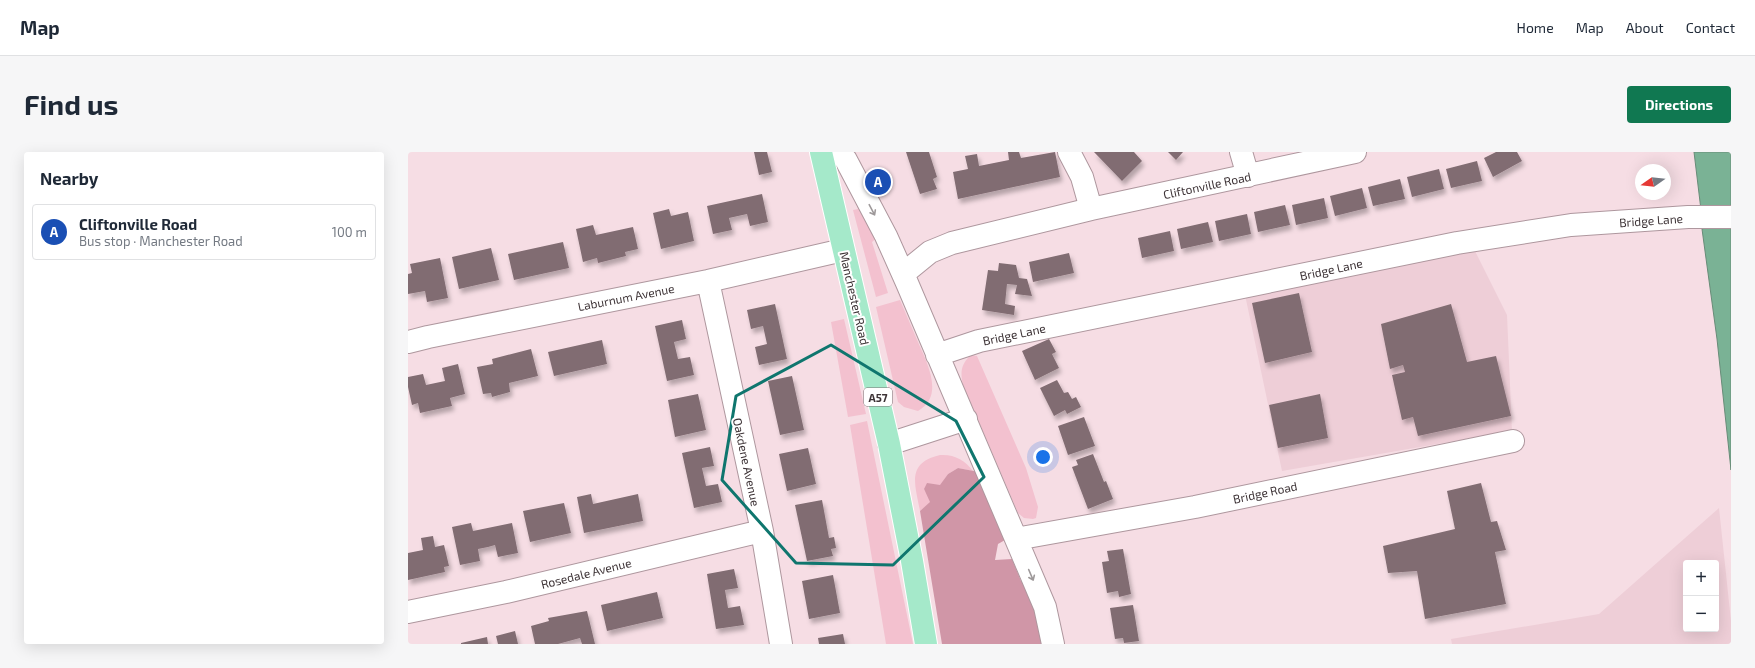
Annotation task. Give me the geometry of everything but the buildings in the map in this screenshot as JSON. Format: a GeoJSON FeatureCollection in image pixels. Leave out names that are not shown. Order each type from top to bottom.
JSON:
{"type":"FeatureCollection","features":[{"type":"Feature","properties":{"kind":"main road","name":"Manchester Road"},"geometry":{"type":"LineString","coordinates":[[821,152],[889,444],[912,561],[926,644]]}},
{"type":"Feature","properties":{"kind":"street"},"geometry":{"type":"LineString","coordinates":[[839,152],[846,160],[886,236],[903,274],[1045,607],[1053,644]]}},
{"type":"Feature","properties":{"kind":"street"},"geometry":{"type":"LineString","coordinates":[[1069,152],[1082,176],[1091,209]]}},
{"type":"Feature","properties":{"kind":"street"},"geometry":{"type":"LineString","coordinates":[[1241,152],[1248,176]]}},
{"type":"Feature","properties":{"kind":"street","name":"Cliftonville Road"},"geometry":{"type":"LineString","coordinates":[[903,274],[923,257],[943,246],[1091,209],[1355,152]]}},
{"type":"Feature","properties":{"kind":"street","name":"Bridge Lane"},"geometry":{"type":"LineString","coordinates":[[937,355],[979,341],[1458,243],[1571,225],[1688,217],[1731,217]]}},
{"type":"Feature","properties":{"kind":"street","name":"Laburnum Avenue"},"geometry":{"type":"LineString","coordinates":[[408,342],[708,281],[843,250]]}},
{"type":"Feature","properties":{"kind":"street","name":"Oakdene Avenue"},"geometry":{"type":"LineString","coordinates":[[708,281],[762,531],[781,644]]}},
{"type":"Feature","properties":{"kind":"street"},"geometry":{"type":"LineString","coordinates":[[889,444],[966,420]]}},
{"type":"Feature","properties":{"kind":"street","name":"Bridge Road"},"geometry":{"type":"LineString","coordinates":[[1016,539],[1194,507],[1513,441]]}},
{"type":"Feature","properties":{"kind":"street","name":"Rosedale Avenue"},"geometry":{"type":"LineString","coordinates":[[408,612],[506,592],[762,531]]}},
{"type":"Feature","properties":{"kind":"highlighted area"},"geometry":{"type":"Polygon","coordinates":[[[831,345],[956,421],[984,477],[893,565],[796,563],[722,480],[736,396],[831,345]]]}},
{"type":"Feature","properties":{"kind":"shaded area"},"geometry":{"type":"Polygon","coordinates":[[[1694,152],[1731,152],[1731,212],[1701,210],[1694,152]]]}},
{"type":"Feature","properties":{"kind":"shaded area"},"geometry":{"type":"Polygon","coordinates":[[[856,203],[878,237],[872,242],[888,293],[876,297],[853,210],[858,209],[856,203]]]}},
{"type":"Feature","properties":{"kind":"shaded area"},"geometry":{"type":"Polygon","coordinates":[[[1714,226],[1731,226],[1731,470],[1717,339],[1702,229],[1714,226]]]}},
{"type":"Feature","properties":{"kind":"shaded area"},"geometry":{"type":"Polygon","coordinates":[[[1473,247],[1507,315],[1512,431],[1282,471],[1244,290],[1473,247]]]}},
{"type":"Feature","properties":{"kind":"shaded area"},"geometry":{"type":"Polygon","coordinates":[[[900,300],[926,360],[932,379],[931,397],[926,405],[918,411],[904,407],[898,402],[876,307],[900,300]]]}},
{"type":"Feature","properties":{"kind":"shaded area"},"geometry":{"type":"Polygon","coordinates":[[[844,319],[866,414],[848,417],[831,322],[844,319]]]}},
{"type":"Feature","properties":{"kind":"shaded area"},"geometry":{"type":"Polygon","coordinates":[[[971,355],[977,356],[1026,468],[1038,507],[1036,518],[1024,518],[1018,513],[963,385],[962,368],[971,355]]]}},
{"type":"Feature","properties":{"kind":"shaded area"},"geometry":{"type":"Polygon","coordinates":[[[867,421],[913,644],[886,644],[850,425],[867,421]]]}},
{"type":"Feature","properties":{"kind":"shaded area"},"geometry":{"type":"Polygon","coordinates":[[[940,455],[959,458],[973,471],[958,468],[948,474],[940,486],[924,489],[931,502],[920,511],[915,484],[917,469],[922,463],[940,455]]]}},
{"type":"Feature","properties":{"kind":"shaded area"},"geometry":{"type":"Polygon","coordinates":[[[958,468],[984,473],[1012,536],[998,544],[995,560],[1012,559],[1021,581],[1032,588],[1046,644],[942,644],[920,511],[930,502],[924,489],[927,483],[940,485],[948,474],[958,468]]]}},
{"type":"Feature","properties":{"kind":"shaded area"},"geometry":{"type":"Polygon","coordinates":[[[1719,508],[1731,621],[1731,644],[1452,644],[1451,639],[1599,614],[1719,508]]]}},
{"type":"Feature","properties":{"kind":"place","name":"Cliftonville Road"},"geometry":{"type":"Point","coordinates":[878,182]}}]}
